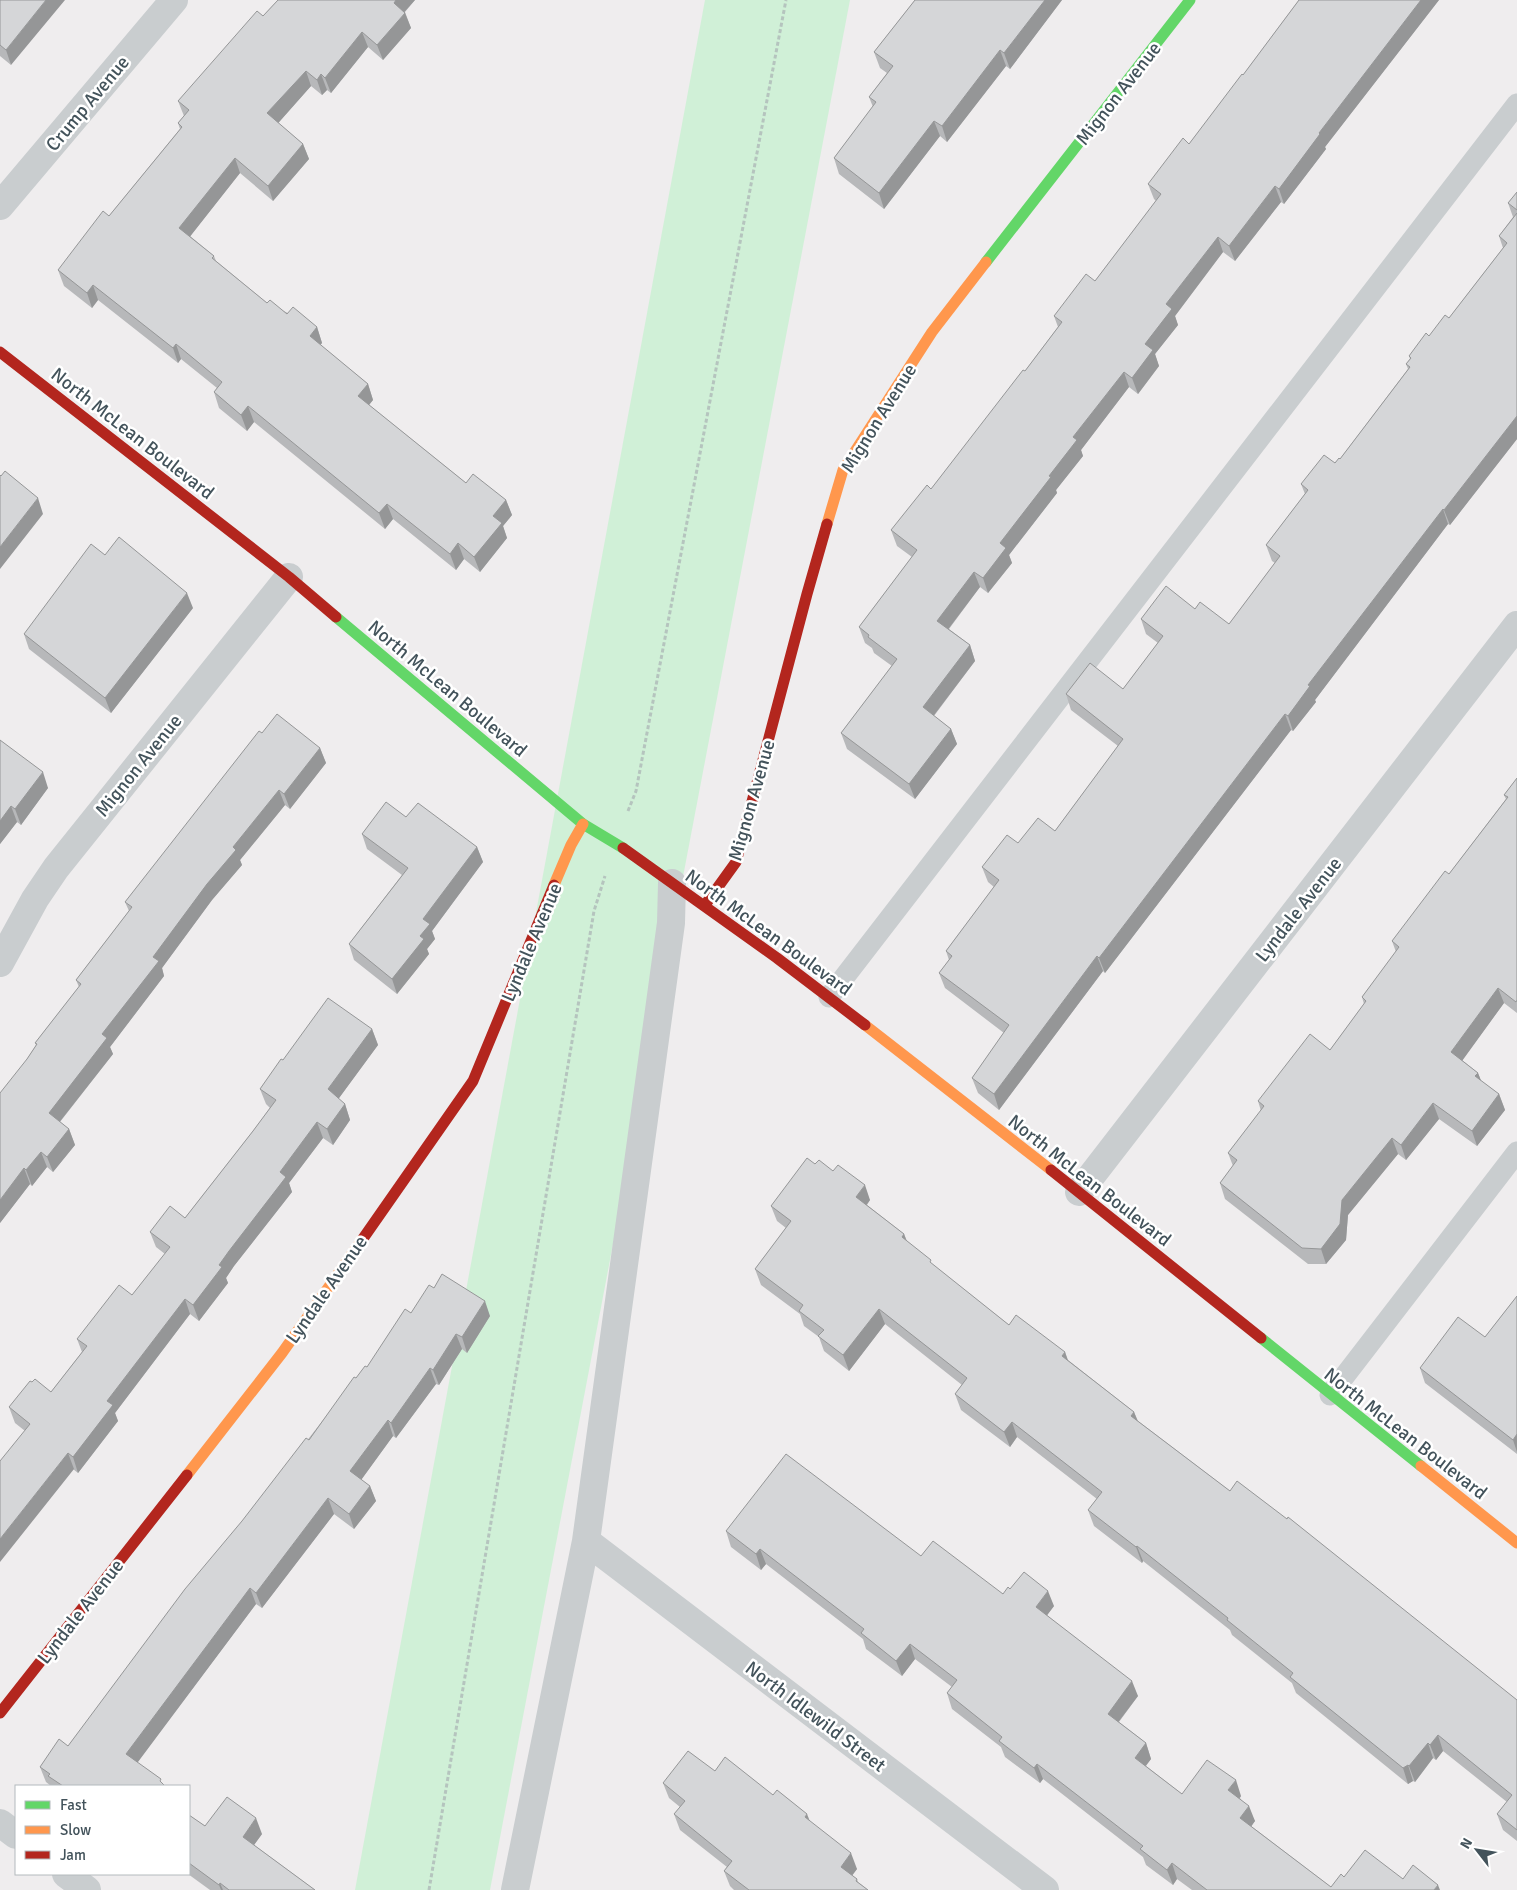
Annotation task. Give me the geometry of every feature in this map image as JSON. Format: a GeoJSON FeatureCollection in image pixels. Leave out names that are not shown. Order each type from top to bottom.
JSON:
{"type":"FeatureCollection","features":[{"type":"Feature","properties":{"kind":"street","name":"Crump Avenue"},"geometry":{"type":"LineString","coordinates":[[0,206],[174,0]]}},
{"type":"Feature","properties":{"kind":"street","name":"Mignon Avenue"},"geometry":{"type":"LineString","coordinates":[[705,905],[736,862],[843,470],[932,332],[1190,0]]}},
{"type":"Feature","properties":{"kind":"street","name":"North McLean Boulevard"},"geometry":{"type":"LineString","coordinates":[[0,352],[289,577],[583,824],[617,843],[705,905],[829,997],[1079,1192],[1517,1543]]}},
{"type":"Feature","properties":{"kind":"street","name":"Mignon Avenue"},"geometry":{"type":"LineString","coordinates":[[0,963],[35,899],[56,868],[289,577]]}},
{"type":"Feature","properties":{"kind":"street","name":"Lyndale Avenue"},"geometry":{"type":"LineString","coordinates":[[1079,1192],[1517,625]]}},
{"type":"Feature","properties":{"kind":"street","name":"Lyndale Avenue"},"geometry":{"type":"LineString","coordinates":[[0,1713],[282,1352],[473,1081],[571,845],[583,824]]}},
{"type":"Feature","properties":{"kind":"street"},"geometry":{"type":"LineString","coordinates":[[515,1890],[586,1542],[670,923],[672,883]]}},
{"type":"Feature","properties":{"kind":"street","name":"North Idlewild Street"},"geometry":{"type":"LineString","coordinates":[[586,1542],[1045,1890]]}},
{"type":"Feature","properties":{"kind":"street"},"geometry":{"type":"LineString","coordinates":[[0,1822],[15,1834]]}},
{"type":"Feature","properties":{"kind":"street"},"geometry":{"type":"LineString","coordinates":[[67,1875],[87,1890]]}},
{"type":"Feature","properties":{"kind":"lane"},"geometry":{"type":"LineString","coordinates":[[829,997],[1517,104]]}},
{"type":"Feature","properties":{"kind":"lane"},"geometry":{"type":"LineString","coordinates":[[1330,1395],[1517,1152]]}},
{"type":"Feature","properties":{"kind":"path"},"geometry":{"type":"LineString","coordinates":[[636,791],[786,0]]}},
{"type":"Feature","properties":{"kind":"path"},"geometry":{"type":"LineString","coordinates":[[429,1890],[592,920],[598,900]]}},
{"type":"Feature","properties":{"kind":"green space"},"geometry":{"type":"Polygon","coordinates":[[[705,0],[850,0],[490,1890],[355,1890],[705,0]]]}},
{"type":"Feature","properties":{"kind":"building"},"geometry":{"type":"Polygon","coordinates":[[[0,0],[46,0],[6,50],[0,45],[0,0]]]}},
{"type":"Feature","properties":{"kind":"building"},"geometry":{"type":"Polygon","coordinates":[[[278,0],[396,0],[394,3],[405,13],[377,45],[362,32],[325,78],[321,74],[317,80],[306,71],[267,113],[303,144],[268,186],[235,158],[179,228],[267,303],[270,300],[287,314],[293,307],[317,327],[310,336],[368,384],[358,396],[466,483],[473,474],[506,500],[493,516],[502,523],[474,557],[458,543],[450,554],[387,504],[379,513],[248,406],[241,415],[214,392],[222,382],[176,344],[173,348],[93,285],[87,293],[58,270],[103,211],[109,216],[182,127],[178,123],[189,110],[178,101],[257,11],[263,16],[278,0]]]}},
{"type":"Feature","properties":{"kind":"building"},"geometry":{"type":"Polygon","coordinates":[[[915,0],[1045,0],[1004,53],[1000,50],[942,126],[934,121],[879,193],[834,158],[876,102],[869,97],[893,66],[874,52],[915,0]]]}},
{"type":"Feature","properties":{"kind":"building"},"geometry":{"type":"Polygon","coordinates":[[[1299,0],[1421,0],[1319,133],[1279,189],[1275,186],[1229,246],[1218,237],[1166,304],[1172,309],[1145,344],[1153,350],[1132,378],[1124,372],[1073,437],[1077,440],[1000,543],[1006,548],[983,578],[974,572],[937,621],[970,645],[923,707],[951,729],[909,784],[841,733],[897,659],[868,637],[869,635],[859,627],[917,550],[891,530],[927,485],[931,489],[1023,370],[1025,371],[1062,322],[1054,316],[1086,274],[1095,281],[1161,194],[1148,184],[1183,138],[1189,144],[1299,0]]]}},
{"type":"Feature","properties":{"kind":"building"},"geometry":{"type":"Polygon","coordinates":[[[1517,192],[1517,210],[1508,203],[1517,192]]]}},
{"type":"Feature","properties":{"kind":"building"},"geometry":{"type":"Polygon","coordinates":[[[1517,213],[1517,416],[1308,685],[1310,686],[1288,716],[1285,714],[1099,958],[1097,956],[994,1094],[972,1078],[1009,1025],[939,973],[952,956],[946,951],[999,880],[982,867],[1007,835],[1018,843],[1038,818],[1055,831],[1123,739],[1066,694],[1090,663],[1123,689],[1163,636],[1141,619],[1166,586],[1195,609],[1200,602],[1229,624],[1280,556],[1266,545],[1308,490],[1301,484],[1324,455],[1335,463],[1340,459],[1410,367],[1406,364],[1411,358],[1409,356],[1426,333],[1429,336],[1445,315],[1449,318],[1507,243],[1499,236],[1517,213]]]}},
{"type":"Feature","properties":{"kind":"building"},"geometry":{"type":"Polygon","coordinates":[[[5,471],[38,498],[0,547],[0,475],[5,471]]]}},
{"type":"Feature","properties":{"kind":"building"},"geometry":{"type":"Polygon","coordinates":[[[119,537],[187,593],[105,698],[24,634],[91,544],[105,555],[119,537]]]}},
{"type":"Feature","properties":{"kind":"building"},"geometry":{"type":"Polygon","coordinates":[[[277,714],[320,748],[284,794],[279,790],[233,847],[236,850],[207,884],[153,957],[159,961],[102,1034],[107,1038],[49,1113],[69,1129],[47,1157],[41,1152],[26,1170],[24,1168],[0,1200],[0,1093],[27,1059],[37,1044],[35,1043],[81,984],[76,980],[132,907],[125,902],[259,731],[262,733],[277,714]]]}},
{"type":"Feature","properties":{"kind":"building"},"geometry":{"type":"Polygon","coordinates":[[[0,740],[43,772],[15,809],[11,806],[0,821],[0,740]]]}},
{"type":"Feature","properties":{"kind":"building"},"geometry":{"type":"Polygon","coordinates":[[[1517,778],[1517,1000],[1516,1002],[1498,988],[1451,1052],[1478,1073],[1475,1076],[1499,1094],[1472,1131],[1433,1103],[1401,1145],[1392,1138],[1342,1200],[1340,1224],[1321,1249],[1302,1248],[1220,1183],[1237,1160],[1228,1153],[1264,1106],[1258,1101],[1310,1034],[1330,1050],[1366,1001],[1362,997],[1399,947],[1392,941],[1445,871],[1449,874],[1508,797],[1504,795],[1517,778]]]}},
{"type":"Feature","properties":{"kind":"building"},"geometry":{"type":"Polygon","coordinates":[[[386,802],[406,817],[418,803],[477,847],[423,919],[430,924],[420,936],[424,939],[392,979],[349,944],[408,868],[362,834],[386,802]]]}},
{"type":"Feature","properties":{"kind":"building"},"geometry":{"type":"Polygon","coordinates":[[[328,998],[372,1029],[328,1089],[345,1104],[327,1129],[317,1122],[280,1172],[286,1177],[219,1265],[222,1267],[193,1305],[185,1299],[107,1401],[113,1405],[73,1457],[68,1453],[0,1539],[0,1461],[30,1424],[9,1407],[30,1381],[32,1382],[35,1379],[51,1392],[87,1346],[77,1339],[119,1285],[132,1295],[170,1247],[150,1232],[170,1206],[185,1218],[253,1131],[276,1100],[260,1089],[328,998]]]}},
{"type":"Feature","properties":{"kind":"building"},"geometry":{"type":"Polygon","coordinates":[[[807,1158],[815,1164],[819,1160],[833,1171],[838,1165],[865,1185],[856,1197],[904,1234],[902,1237],[931,1260],[930,1262],[1009,1325],[1016,1315],[1065,1352],[1062,1356],[1134,1412],[1131,1416],[1230,1491],[1237,1481],[1287,1519],[1288,1517],[1517,1700],[1517,1830],[1497,1814],[1512,1795],[1438,1735],[1430,1745],[1428,1743],[1409,1766],[1403,1768],[1290,1677],[1293,1673],[1227,1620],[1228,1618],[1088,1510],[1102,1492],[1012,1422],[1004,1432],[955,1394],[967,1378],[879,1309],[843,1355],[818,1336],[824,1330],[799,1311],[803,1305],[755,1269],[791,1221],[771,1206],[807,1158]]]}},
{"type":"Feature","properties":{"kind":"building"},"geometry":{"type":"Polygon","coordinates":[[[442,1274],[485,1301],[462,1337],[456,1334],[433,1370],[430,1368],[391,1423],[388,1420],[350,1471],[370,1486],[349,1514],[328,1498],[256,1593],[250,1588],[126,1754],[161,1779],[160,1781],[164,1785],[62,1785],[48,1776],[50,1774],[40,1767],[59,1739],[68,1746],[185,1589],[242,1521],[306,1438],[309,1440],[354,1377],[356,1378],[365,1366],[367,1367],[405,1309],[411,1313],[429,1285],[434,1288],[442,1274]]]}},
{"type":"Feature","properties":{"kind":"building"},"geometry":{"type":"Polygon","coordinates":[[[1517,1296],[1517,1434],[1513,1440],[1420,1368],[1458,1317],[1485,1337],[1517,1296]]]}},
{"type":"Feature","properties":{"kind":"building"},"geometry":{"type":"Polygon","coordinates":[[[786,1454],[921,1556],[933,1541],[1003,1594],[1008,1587],[1010,1589],[1024,1572],[1048,1591],[1036,1607],[1132,1681],[1108,1714],[1146,1743],[1135,1758],[1182,1794],[1207,1760],[1236,1780],[1228,1790],[1249,1806],[1240,1818],[1331,1887],[1341,1874],[1344,1877],[1365,1850],[1403,1879],[1413,1865],[1438,1885],[1434,1890],[1207,1890],[1172,1863],[1167,1870],[1140,1849],[1143,1846],[1037,1764],[1034,1768],[999,1741],[1002,1737],[947,1693],[957,1680],[910,1644],[896,1661],[861,1633],[864,1629],[760,1549],[756,1554],[726,1531],[786,1454]]]}},
{"type":"Feature","properties":{"kind":"building"},"geometry":{"type":"Polygon","coordinates":[[[688,1751],[715,1771],[725,1757],[773,1795],[777,1790],[807,1814],[805,1817],[851,1853],[841,1867],[868,1890],[749,1890],[724,1871],[732,1861],[674,1814],[685,1801],[663,1783],[688,1751]]]}},
{"type":"Feature","properties":{"kind":"building"},"geometry":{"type":"Polygon","coordinates":[[[227,1797],[256,1818],[243,1837],[315,1890],[229,1890],[220,1883],[219,1885],[190,1864],[190,1816],[205,1826],[227,1797]]]}},
{"type":"Feature","properties":{"kind":"traffic: fast"},"geometry":{"type":"LineString","coordinates":[[986,262],[1190,0]]}},
{"type":"Feature","properties":{"kind":"traffic: fast"},"geometry":{"type":"LineString","coordinates":[[336,617],[583,824],[623,848]]}},
{"type":"Feature","properties":{"kind":"traffic: fast"},"geometry":{"type":"LineString","coordinates":[[1261,1338],[1421,1466]]}},
{"type":"Feature","properties":{"kind":"traffic: slow"},"geometry":{"type":"LineString","coordinates":[[827,524],[843,470],[932,332],[986,262]]}},
{"type":"Feature","properties":{"kind":"traffic: slow"},"geometry":{"type":"LineString","coordinates":[[554,885],[571,845],[583,824]]}},
{"type":"Feature","properties":{"kind":"traffic: slow"},"geometry":{"type":"LineString","coordinates":[[865,1025],[1051,1170]]}},
{"type":"Feature","properties":{"kind":"traffic: slow"},"geometry":{"type":"LineString","coordinates":[[187,1475],[282,1353],[362,1240]]}},
{"type":"Feature","properties":{"kind":"traffic: slow"},"geometry":{"type":"LineString","coordinates":[[1421,1466],[1517,1543]]}},
{"type":"Feature","properties":{"kind":"traffic: jam"},"geometry":{"type":"LineString","coordinates":[[0,352],[289,577],[336,617]]}},
{"type":"Feature","properties":{"kind":"traffic: jam"},"geometry":{"type":"LineString","coordinates":[[705,905],[736,862],[827,524]]}},
{"type":"Feature","properties":{"kind":"traffic: jam"},"geometry":{"type":"LineString","coordinates":[[623,848],[777,958],[865,1025]]}},
{"type":"Feature","properties":{"kind":"traffic: jam"},"geometry":{"type":"LineString","coordinates":[[362,1240],[473,1081],[554,885]]}},
{"type":"Feature","properties":{"kind":"traffic: jam"},"geometry":{"type":"LineString","coordinates":[[1051,1170],[1261,1338]]}},
{"type":"Feature","properties":{"kind":"traffic: jam"},"geometry":{"type":"LineString","coordinates":[[0,1713],[187,1475]]}}]}
